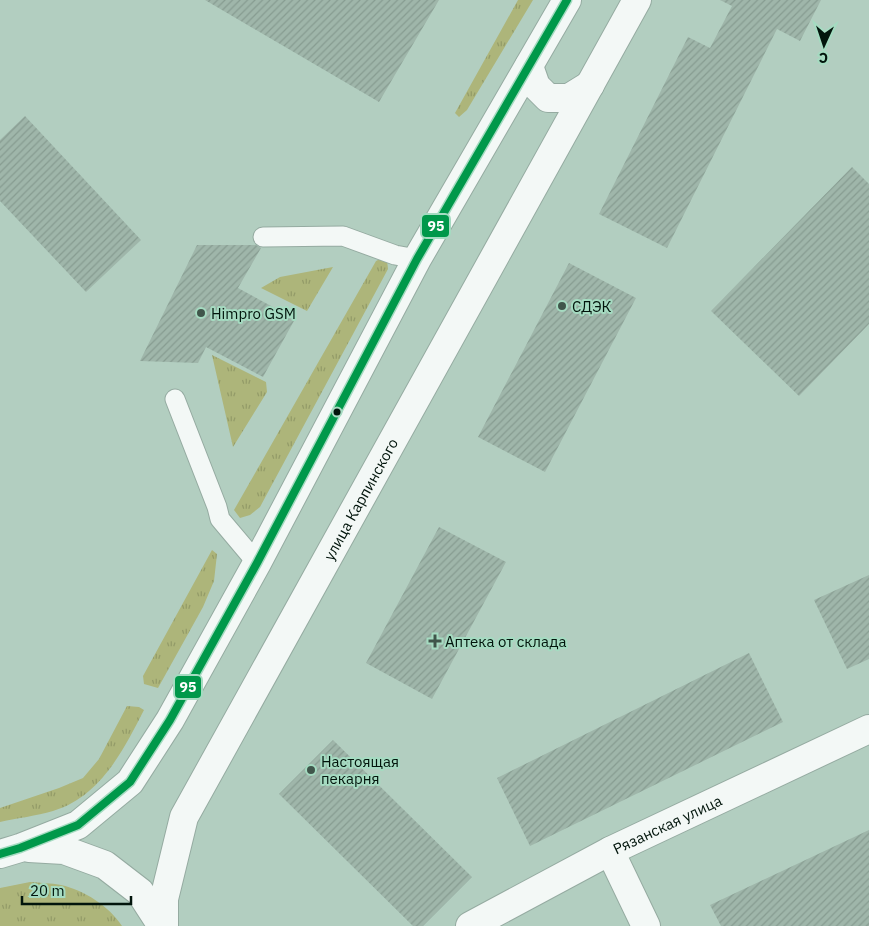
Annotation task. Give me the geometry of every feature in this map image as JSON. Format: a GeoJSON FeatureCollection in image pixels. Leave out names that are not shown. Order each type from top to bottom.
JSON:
{"type":"FeatureCollection","features":[{"type":"Feature","properties":{"kind":"main road","name":"улица Карпинского"},"geometry":{"type":"LineString","coordinates":[[10,851],[78,825],[130,782],[170,720],[257,563],[417,259],[567,0]]}},
{"type":"Feature","properties":{"kind":"main road","name":"улица Карпинского"},"geometry":{"type":"LineString","coordinates":[[163,926],[164,899],[184,817],[637,0]]}},
{"type":"Feature","properties":{"kind":"main road","name":"улица Карпинского"},"geometry":{"type":"LineString","coordinates":[[529,66],[536,86],[548,98],[569,98],[590,85]]}},
{"type":"Feature","properties":{"kind":"main road","name":"Рязанская улица"},"geometry":{"type":"LineString","coordinates":[[470,926],[610,851],[869,729]]}},
{"type":"Feature","properties":{"kind":"main road","name":"улица Карпинского"},"geometry":{"type":"LineString","coordinates":[[10,851],[64,850],[105,865],[140,892],[163,926]]}},
{"type":"Feature","properties":{"kind":"main road"},"geometry":{"type":"LineString","coordinates":[[610,851],[646,926]]}},
{"type":"Feature","properties":{"kind":"lane"},"geometry":{"type":"LineString","coordinates":[[263,237],[343,236],[388,252],[417,259]]}},
{"type":"Feature","properties":{"kind":"lane"},"geometry":{"type":"LineString","coordinates":[[175,399],[220,519],[257,563]]}},
{"type":"Feature","properties":{"kind":"green space"},"geometry":{"type":"Polygon","coordinates":[[[518,0],[533,0],[467,110],[459,117],[455,113],[518,0]]]}},
{"type":"Feature","properties":{"kind":"green space"},"geometry":{"type":"Polygon","coordinates":[[[382,258],[387,260],[388,269],[260,507],[250,515],[240,518],[234,510],[376,261],[382,258]]]}},
{"type":"Feature","properties":{"kind":"green space"},"geometry":{"type":"Polygon","coordinates":[[[333,267],[307,311],[261,288],[280,277],[333,267]]]}},
{"type":"Feature","properties":{"kind":"green space"},"geometry":{"type":"Polygon","coordinates":[[[212,355],[266,382],[267,392],[233,447],[212,355]]]}},
{"type":"Feature","properties":{"kind":"green space"},"geometry":{"type":"Polygon","coordinates":[[[212,550],[217,554],[214,581],[203,607],[158,688],[144,684],[143,676],[212,550]]]}},
{"type":"Feature","properties":{"kind":"green space"},"geometry":{"type":"Polygon","coordinates":[[[127,706],[139,707],[144,710],[128,741],[97,784],[70,804],[53,811],[0,822],[0,808],[83,778],[99,759],[127,706]]]}},
{"type":"Feature","properties":{"kind":"green space"},"geometry":{"type":"Polygon","coordinates":[[[30,882],[70,887],[87,895],[110,912],[122,926],[0,926],[0,888],[30,882]]]}},
{"type":"Feature","properties":{"kind":"building"},"geometry":{"type":"Polygon","coordinates":[[[205,0],[439,0],[379,102],[205,0]]]}},
{"type":"Feature","properties":{"kind":"building"},"geometry":{"type":"Polygon","coordinates":[[[720,0],[821,0],[800,41],[777,29],[667,248],[599,214],[688,37],[710,48],[732,6],[720,0]]]}},
{"type":"Feature","properties":{"kind":"building"},"geometry":{"type":"Polygon","coordinates":[[[25,116],[141,240],[86,292],[0,201],[0,140],[25,116]]]}},
{"type":"Feature","properties":{"kind":"building"},"geometry":{"type":"Polygon","coordinates":[[[852,167],[869,184],[869,324],[799,396],[711,311],[852,167]]]}},
{"type":"Feature","properties":{"kind":"building","name":"Himpro GSM"},"geometry":{"type":"Polygon","coordinates":[[[197,245],[256,245],[261,248],[238,288],[295,319],[263,377],[206,347],[198,363],[140,361],[197,245]]]}},
{"type":"Feature","properties":{"kind":"building"},"geometry":{"type":"Polygon","coordinates":[[[569,263],[636,298],[545,472],[478,437],[569,263]]]}},
{"type":"Feature","properties":{"kind":"building"},"geometry":{"type":"Polygon","coordinates":[[[439,527],[506,562],[432,699],[366,663],[439,527]]]}},
{"type":"Feature","properties":{"kind":"building"},"geometry":{"type":"Polygon","coordinates":[[[869,575],[869,659],[847,669],[814,600],[869,575]]]}},
{"type":"Feature","properties":{"kind":"building"},"geometry":{"type":"Polygon","coordinates":[[[749,653],[783,722],[530,846],[497,778],[749,653]]]}},
{"type":"Feature","properties":{"kind":"building"},"geometry":{"type":"Polygon","coordinates":[[[333,740],[472,877],[423,926],[413,926],[279,794],[333,740]]]}},
{"type":"Feature","properties":{"kind":"building"},"geometry":{"type":"Polygon","coordinates":[[[869,830],[869,926],[721,926],[710,905],[869,830]]]}},
{"type":"Feature","properties":{"kind":"transit line","name":"95"},"geometry":{"type":"LineString","coordinates":[[0,854],[78,825],[130,782],[170,720],[257,563],[417,259],[567,0]]}},
{"type":"Feature","properties":{"kind":"place","name":"СДЭК"},"geometry":{"type":"Point","coordinates":[562,306]}},
{"type":"Feature","properties":{"kind":"place","name":"Himpro GSM"},"geometry":{"type":"Point","coordinates":[201,313]}},
{"type":"Feature","properties":{"kind":"place","name":"Аптека от склада"},"geometry":{"type":"Point","coordinates":[435,641]}},
{"type":"Feature","properties":{"kind":"place","name":"Настоящая пекарня"},"geometry":{"type":"Point","coordinates":[311,770]}}]}
